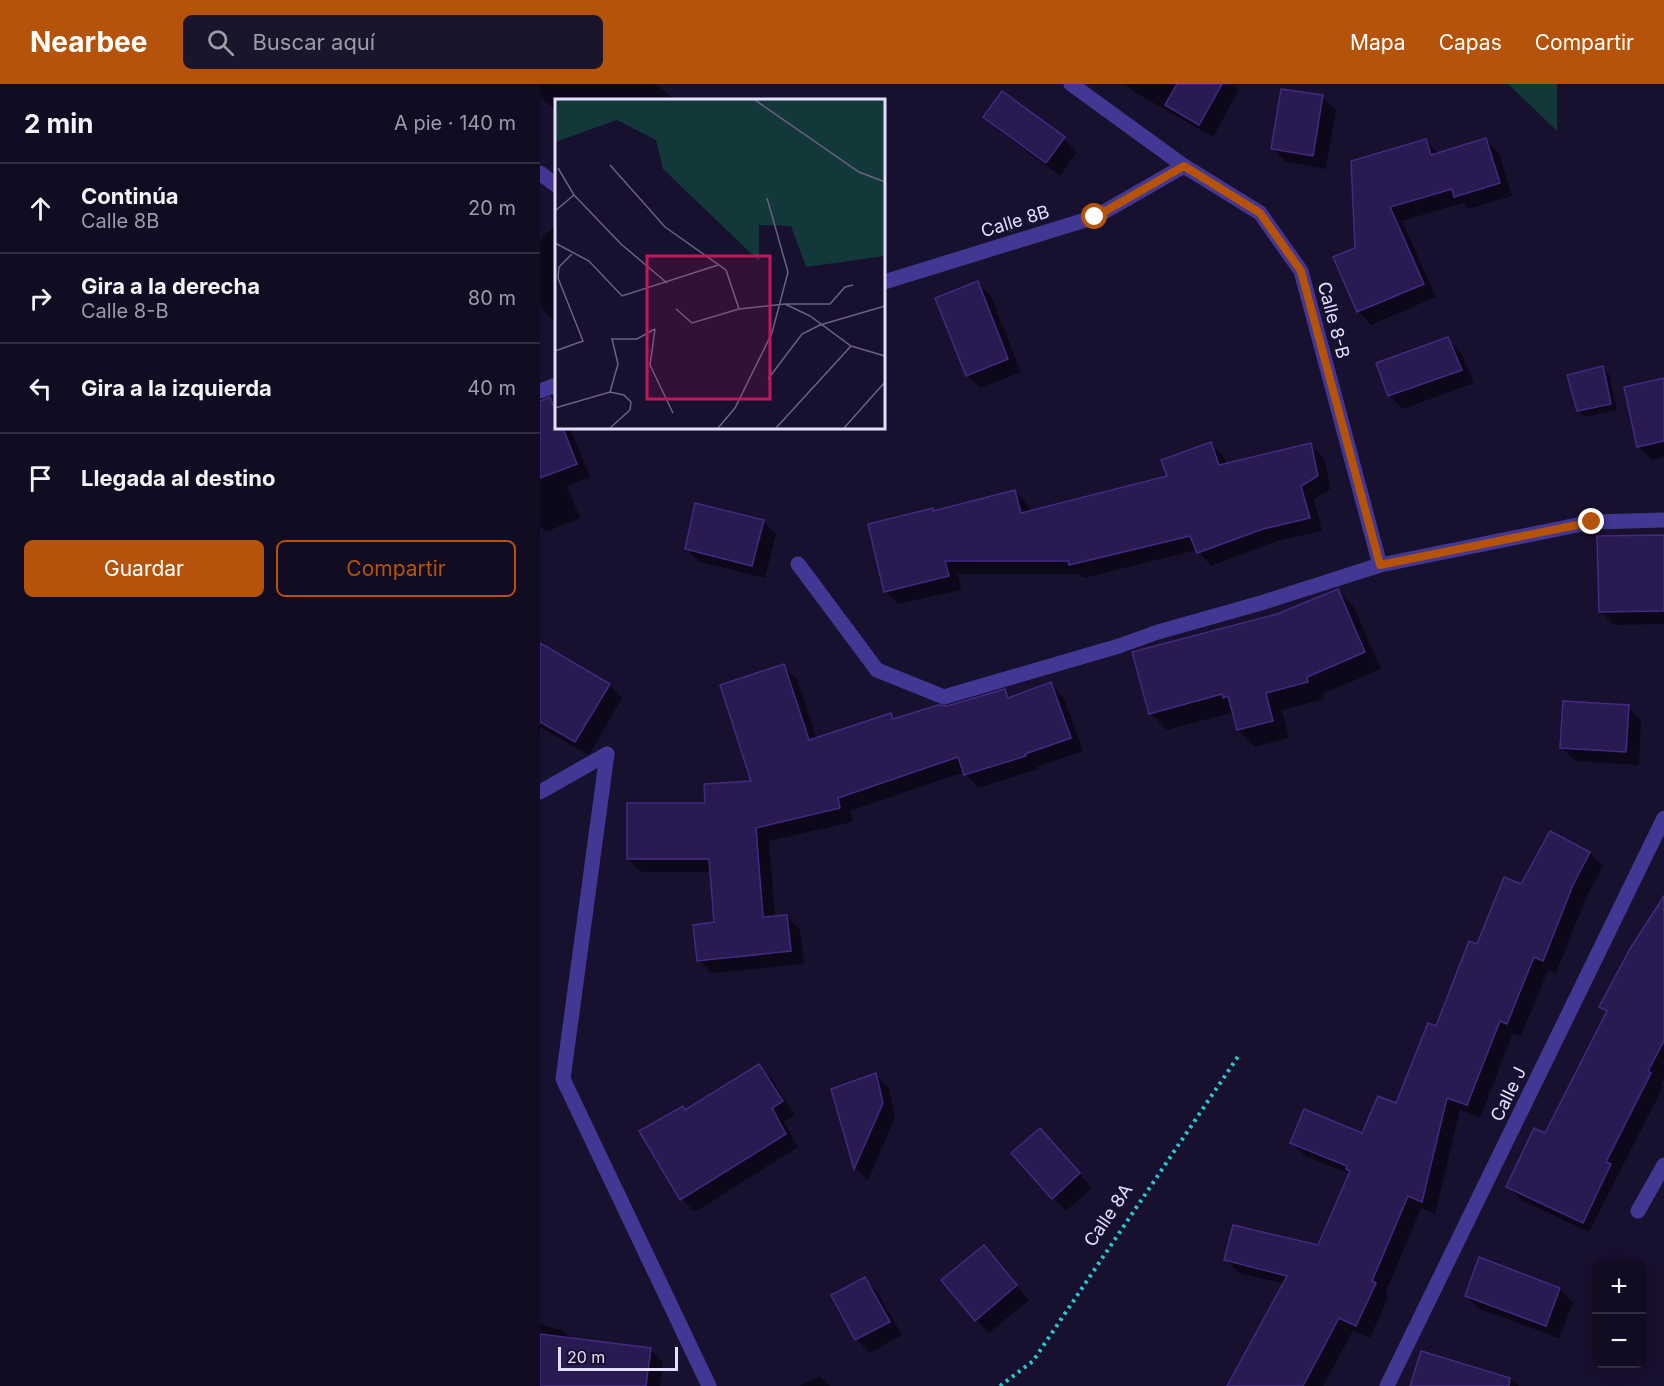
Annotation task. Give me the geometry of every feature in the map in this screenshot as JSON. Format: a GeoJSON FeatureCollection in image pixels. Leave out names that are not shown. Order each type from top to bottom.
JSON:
{"type":"FeatureCollection","features":[{"type":"Feature","properties":{"kind":"street","name":"Calle 8-B"},"geometry":{"type":"LineString","coordinates":[[1071,84],[1184,166],[1260,213],[1301,271],[1380,565]]}},
{"type":"Feature","properties":{"kind":"street","name":"Calle 8B"},"geometry":{"type":"LineString","coordinates":[[885,282],[1095,217],[1184,166]]}},
{"type":"Feature","properties":{"kind":"street"},"geometry":{"type":"LineString","coordinates":[[540,173],[555,184]]}},
{"type":"Feature","properties":{"kind":"street"},"geometry":{"type":"LineString","coordinates":[[540,391],[555,386]]}},
{"type":"Feature","properties":{"kind":"street"},"geometry":{"type":"LineString","coordinates":[[798,564],[877,670],[944,697],[1119,646],[1158,632],[1261,603],[1380,565],[1592,522],[1664,520]]}},
{"type":"Feature","properties":{"kind":"street"},"geometry":{"type":"LineString","coordinates":[[540,792],[607,754],[563,1079],[709,1386]]}},
{"type":"Feature","properties":{"kind":"street","name":"Calle J"},"geometry":{"type":"LineString","coordinates":[[1387,1386],[1664,818]]}},
{"type":"Feature","properties":{"kind":"street"},"geometry":{"type":"LineString","coordinates":[[1638,1211],[1664,1165]]}},
{"type":"Feature","properties":{"kind":"path","name":"Calle 8A"},"geometry":{"type":"LineString","coordinates":[[1000,1386],[1033,1361],[1239,1055]]}},
{"type":"Feature","properties":{"kind":"green space"},"geometry":{"type":"Polygon","coordinates":[[[1508,84],[1557,84],[1557,131],[1508,84]]]}},
{"type":"Feature","properties":{"kind":"building"},"geometry":{"type":"Polygon","coordinates":[[[1177,84],[1222,84],[1199,125],[1165,105],[1177,84]]]}},
{"type":"Feature","properties":{"kind":"building"},"geometry":{"type":"Polygon","coordinates":[[[1281,89],[1323,95],[1313,156],[1271,149],[1281,89]]]}},
{"type":"Feature","properties":{"kind":"building"},"geometry":{"type":"Polygon","coordinates":[[[1002,91],[1065,137],[1046,163],[983,117],[1002,91]]]}},
{"type":"Feature","properties":{"kind":"building"},"geometry":{"type":"Polygon","coordinates":[[[1486,138],[1500,183],[1454,197],[1452,189],[1390,207],[1424,284],[1357,312],[1333,257],[1355,248],[1351,161],[1426,139],[1431,155],[1486,138]]]}},
{"type":"Feature","properties":{"kind":"building"},"geometry":{"type":"Polygon","coordinates":[[[978,281],[1008,359],[966,376],[935,298],[978,281]]]}},
{"type":"Feature","properties":{"kind":"building"},"geometry":{"type":"Polygon","coordinates":[[[1448,337],[1462,370],[1388,396],[1376,363],[1448,337]]]}},
{"type":"Feature","properties":{"kind":"building"},"geometry":{"type":"Polygon","coordinates":[[[1603,366],[1611,404],[1577,411],[1567,375],[1603,366]]]}},
{"type":"Feature","properties":{"kind":"building"},"geometry":{"type":"Polygon","coordinates":[[[1664,378],[1664,441],[1637,447],[1624,387],[1664,378]]]}},
{"type":"Feature","properties":{"kind":"building"},"geometry":{"type":"Polygon","coordinates":[[[550,397],[555,410],[555,429],[563,429],[577,464],[540,478],[540,401],[550,397]]]}},
{"type":"Feature","properties":{"kind":"building"},"geometry":{"type":"Polygon","coordinates":[[[1211,442],[1219,465],[1311,443],[1318,476],[1301,486],[1310,518],[1263,529],[1197,553],[1190,536],[1069,565],[1068,561],[945,561],[949,576],[884,592],[868,524],[933,508],[933,511],[1015,490],[1021,513],[1167,476],[1161,460],[1211,442]]]}},
{"type":"Feature","properties":{"kind":"building"},"geometry":{"type":"Polygon","coordinates":[[[695,503],[764,520],[752,566],[685,549],[695,503]]]}},
{"type":"Feature","properties":{"kind":"building"},"geometry":{"type":"Polygon","coordinates":[[[1664,535],[1664,611],[1599,612],[1597,536],[1664,535]]]}},
{"type":"Feature","properties":{"kind":"building"},"geometry":{"type":"Polygon","coordinates":[[[1338,589],[1365,652],[1307,677],[1308,682],[1266,693],[1273,721],[1237,730],[1228,696],[1223,698],[1222,694],[1149,714],[1132,652],[1277,614],[1338,589]]]}},
{"type":"Feature","properties":{"kind":"building"},"geometry":{"type":"Polygon","coordinates":[[[540,643],[610,684],[575,742],[540,722],[540,643]]]}},
{"type":"Feature","properties":{"kind":"building"},"geometry":{"type":"Polygon","coordinates":[[[784,664],[809,740],[891,713],[893,719],[938,705],[947,706],[1005,689],[1008,698],[1051,682],[1071,738],[1025,754],[1026,756],[964,775],[958,757],[838,798],[840,808],[756,828],[763,917],[787,915],[791,951],[697,961],[693,925],[714,922],[709,859],[627,859],[627,803],[705,803],[704,784],[751,781],[720,685],[784,664]]]}},
{"type":"Feature","properties":{"kind":"building"},"geometry":{"type":"Polygon","coordinates":[[[1563,701],[1629,705],[1626,752],[1560,748],[1563,701]]]}},
{"type":"Feature","properties":{"kind":"building"},"geometry":{"type":"Polygon","coordinates":[[[1550,831],[1590,852],[1573,885],[1543,961],[1534,957],[1507,1024],[1500,1021],[1467,1105],[1447,1098],[1422,1202],[1408,1196],[1372,1281],[1376,1283],[1356,1326],[1339,1318],[1303,1386],[1227,1386],[1287,1276],[1224,1260],[1233,1225],[1318,1245],[1350,1171],[1346,1169],[1347,1166],[1290,1143],[1304,1109],[1362,1133],[1378,1096],[1396,1103],[1428,1023],[1436,1026],[1469,941],[1477,944],[1504,877],[1521,884],[1550,831]]]}},
{"type":"Feature","properties":{"kind":"building"},"geometry":{"type":"Polygon","coordinates":[[[1664,896],[1664,1041],[1648,1071],[1651,1073],[1606,1162],[1611,1164],[1583,1223],[1506,1187],[1534,1128],[1545,1133],[1607,1011],[1599,1007],[1630,949],[1664,896]]]}},
{"type":"Feature","properties":{"kind":"building"},"geometry":{"type":"Polygon","coordinates":[[[759,1064],[783,1101],[772,1108],[786,1134],[680,1200],[639,1131],[683,1106],[685,1110],[759,1064]]]}},
{"type":"Feature","properties":{"kind":"building"},"geometry":{"type":"Polygon","coordinates":[[[876,1073],[883,1103],[854,1169],[831,1089],[876,1073]]]}},
{"type":"Feature","properties":{"kind":"building"},"geometry":{"type":"Polygon","coordinates":[[[1040,1128],[1080,1173],[1052,1199],[1011,1153],[1040,1128]]]}},
{"type":"Feature","properties":{"kind":"building"},"geometry":{"type":"Polygon","coordinates":[[[984,1245],[1017,1285],[975,1321],[941,1280],[984,1245]]]}},
{"type":"Feature","properties":{"kind":"building"},"geometry":{"type":"Polygon","coordinates":[[[1479,1257],[1560,1288],[1546,1326],[1465,1296],[1479,1257]]]}},
{"type":"Feature","properties":{"kind":"building"},"geometry":{"type":"Polygon","coordinates":[[[865,1277],[890,1322],[855,1340],[831,1295],[865,1277]]]}},
{"type":"Feature","properties":{"kind":"building"},"geometry":{"type":"Polygon","coordinates":[[[540,1334],[651,1348],[646,1386],[540,1386],[540,1334]]]}},
{"type":"Feature","properties":{"kind":"building"},"geometry":{"type":"Polygon","coordinates":[[[1421,1351],[1510,1378],[1509,1386],[1410,1386],[1421,1351]]]}},
{"type":"Feature","properties":{"kind":"route"},"geometry":{"type":"LineString","coordinates":[[1095,217],[1184,166],[1260,213],[1301,271],[1380,565],[1592,522]]}}]}
